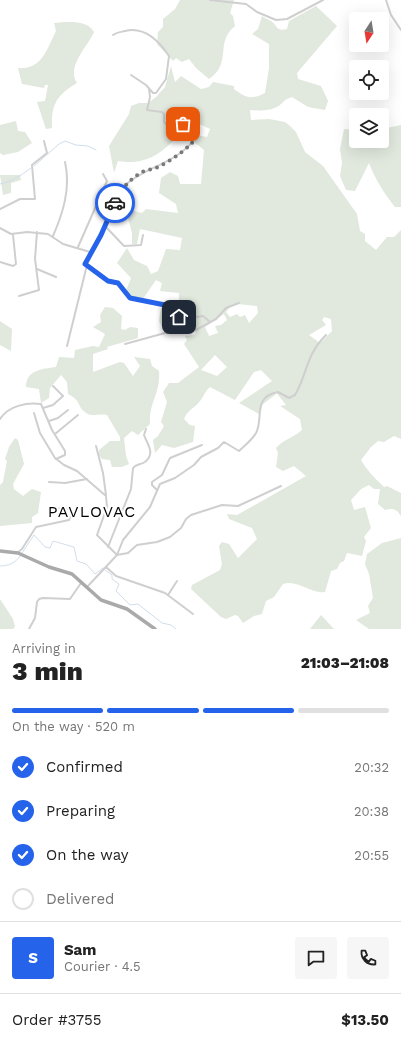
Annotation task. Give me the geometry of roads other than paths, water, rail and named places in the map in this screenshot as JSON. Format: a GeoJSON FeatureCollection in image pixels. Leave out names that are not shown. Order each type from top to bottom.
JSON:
{"type":"FeatureCollection","features":[{"type":"Feature","properties":{"kind":"main road"},"geometry":{"type":"LineString","coordinates":[[0,551],[23,555],[49,567],[72,574],[100,600],[127,609],[155,629]]}},
{"type":"Feature","properties":{"kind":"street"},"geometry":{"type":"LineString","coordinates":[[210,0],[246,4],[266,17],[276,20],[287,19],[323,0]]}},
{"type":"Feature","properties":{"kind":"street"},"geometry":{"type":"LineString","coordinates":[[386,0],[391,14],[401,30]]}},
{"type":"Feature","properties":{"kind":"street"},"geometry":{"type":"LineString","coordinates":[[114,35],[133,28],[146,33],[165,50],[170,58],[166,79],[156,93],[153,93],[131,75]]}},
{"type":"Feature","properties":{"kind":"street"},"geometry":{"type":"LineString","coordinates":[[67,346],[81,294],[87,265],[85,262],[105,226],[118,194],[124,186],[145,171],[156,168],[169,160],[188,147],[194,140],[190,126],[168,125],[164,122],[164,113],[147,110],[150,97],[149,89]]}},
{"type":"Feature","properties":{"kind":"street"},"geometry":{"type":"LineString","coordinates":[[0,208],[20,200],[35,199],[32,165],[47,153],[44,141]]}},
{"type":"Feature","properties":{"kind":"street"},"geometry":{"type":"LineString","coordinates":[[53,236],[63,212],[67,189],[68,172],[65,162]]}},
{"type":"Feature","properties":{"kind":"street"},"geometry":{"type":"LineString","coordinates":[[78,247],[107,181],[103,174]]}},
{"type":"Feature","properties":{"kind":"street"},"geometry":{"type":"LineString","coordinates":[[105,226],[124,246],[141,245],[143,235]]}},
{"type":"Feature","properties":{"kind":"street"},"geometry":{"type":"LineString","coordinates":[[0,228],[13,235],[27,232],[37,232],[53,236],[63,244],[78,247],[90,252]]}},
{"type":"Feature","properties":{"kind":"street"},"geometry":{"type":"LineString","coordinates":[[19,296],[39,291],[36,269],[37,232]]}},
{"type":"Feature","properties":{"kind":"street"},"geometry":{"type":"LineString","coordinates":[[0,262],[13,266],[16,264],[13,235]]}},
{"type":"Feature","properties":{"kind":"street"},"geometry":{"type":"LineString","coordinates":[[87,265],[108,281],[118,283],[126,295],[133,299],[170,306],[175,310],[180,318],[185,319],[203,316],[210,322]]}},
{"type":"Feature","properties":{"kind":"street"},"geometry":{"type":"LineString","coordinates":[[36,269],[56,277]]}},
{"type":"Feature","properties":{"kind":"street"},"geometry":{"type":"LineString","coordinates":[[125,344],[165,334],[190,332],[218,317],[226,308],[239,303]]}},
{"type":"Feature","properties":{"kind":"street"},"geometry":{"type":"LineString","coordinates":[[87,587],[117,555],[123,540],[150,507],[162,482],[181,474],[198,462],[201,457],[218,448],[224,442],[238,451],[255,435],[258,427],[260,406],[272,393],[281,393],[289,398],[296,395],[308,359],[317,344],[326,335]]}},
{"type":"Feature","properties":{"kind":"street"},"geometry":{"type":"LineString","coordinates":[[43,408],[53,405],[63,396],[54,386]]}},
{"type":"Feature","properties":{"kind":"street"},"geometry":{"type":"LineString","coordinates":[[0,419],[7,411],[25,404],[40,404],[66,453],[56,459]]}},
{"type":"Feature","properties":{"kind":"street"},"geometry":{"type":"LineString","coordinates":[[48,421],[58,418],[68,410]]}},
{"type":"Feature","properties":{"kind":"street"},"geometry":{"type":"LineString","coordinates":[[34,412],[40,433],[56,459],[64,465],[75,469],[106,496]]}},
{"type":"Feature","properties":{"kind":"street"},"geometry":{"type":"LineString","coordinates":[[55,434],[78,415]]}},
{"type":"Feature","properties":{"kind":"street"},"geometry":{"type":"LineString","coordinates":[[108,547],[131,489],[133,468],[136,464],[145,462],[151,452],[151,447],[144,435],[146,429]]}},
{"type":"Feature","properties":{"kind":"street"},"geometry":{"type":"LineString","coordinates":[[157,490],[152,485],[152,482],[162,475],[170,458],[202,445]]}},
{"type":"Feature","properties":{"kind":"street"},"geometry":{"type":"LineString","coordinates":[[96,446],[103,473],[107,507],[97,534],[99,539],[117,555]]}},
{"type":"Feature","properties":{"kind":"street"},"geometry":{"type":"LineString","coordinates":[[49,482],[65,483],[87,479]]}},
{"type":"Feature","properties":{"kind":"street"},"geometry":{"type":"LineString","coordinates":[[117,555],[128,553],[137,545],[157,542],[170,537],[181,528],[187,517],[191,515],[222,505],[238,506],[281,486]]}},
{"type":"Feature","properties":{"kind":"street"},"geometry":{"type":"LineString","coordinates":[[16,553],[22,549],[36,527],[69,520],[73,511],[68,508],[50,508]]}},
{"type":"Feature","properties":{"kind":"street"},"geometry":{"type":"LineString","coordinates":[[106,568],[116,576],[168,595],[193,614]]}},
{"type":"Feature","properties":{"kind":"street"},"geometry":{"type":"LineString","coordinates":[[168,595],[177,581]]}},
{"type":"Feature","properties":{"kind":"street"},"geometry":{"type":"LineString","coordinates":[[29,629],[35,618],[37,602],[39,599],[70,599],[82,582]]}},
{"type":"Feature","properties":{"kind":"waterway"},"geometry":{"type":"LineString","coordinates":[[34,166],[59,144],[65,141],[76,145],[88,146],[96,150]]}},
{"type":"Feature","properties":{"kind":"waterway"},"geometry":{"type":"LineString","coordinates":[[0,184],[16,178],[31,168]]}},
{"type":"Feature","properties":{"kind":"waterway"},"geometry":{"type":"LineString","coordinates":[[22,553],[34,535],[45,547],[50,548],[53,541],[74,547],[77,561],[86,564],[95,574],[103,568]]}},
{"type":"Feature","properties":{"kind":"waterway"},"geometry":{"type":"LineString","coordinates":[[0,566],[12,564],[20,556]]}},
{"type":"Feature","properties":{"kind":"waterway"},"geometry":{"type":"LineString","coordinates":[[105,570],[112,575],[112,579],[119,584],[116,591],[130,605],[138,604],[162,623],[171,625],[176,629]]}},
{"type":"Feature","properties":{"kind":"district","name":"PAVLOVAC"},"geometry":{"type":"Point","coordinates":[92,511]}}]}
